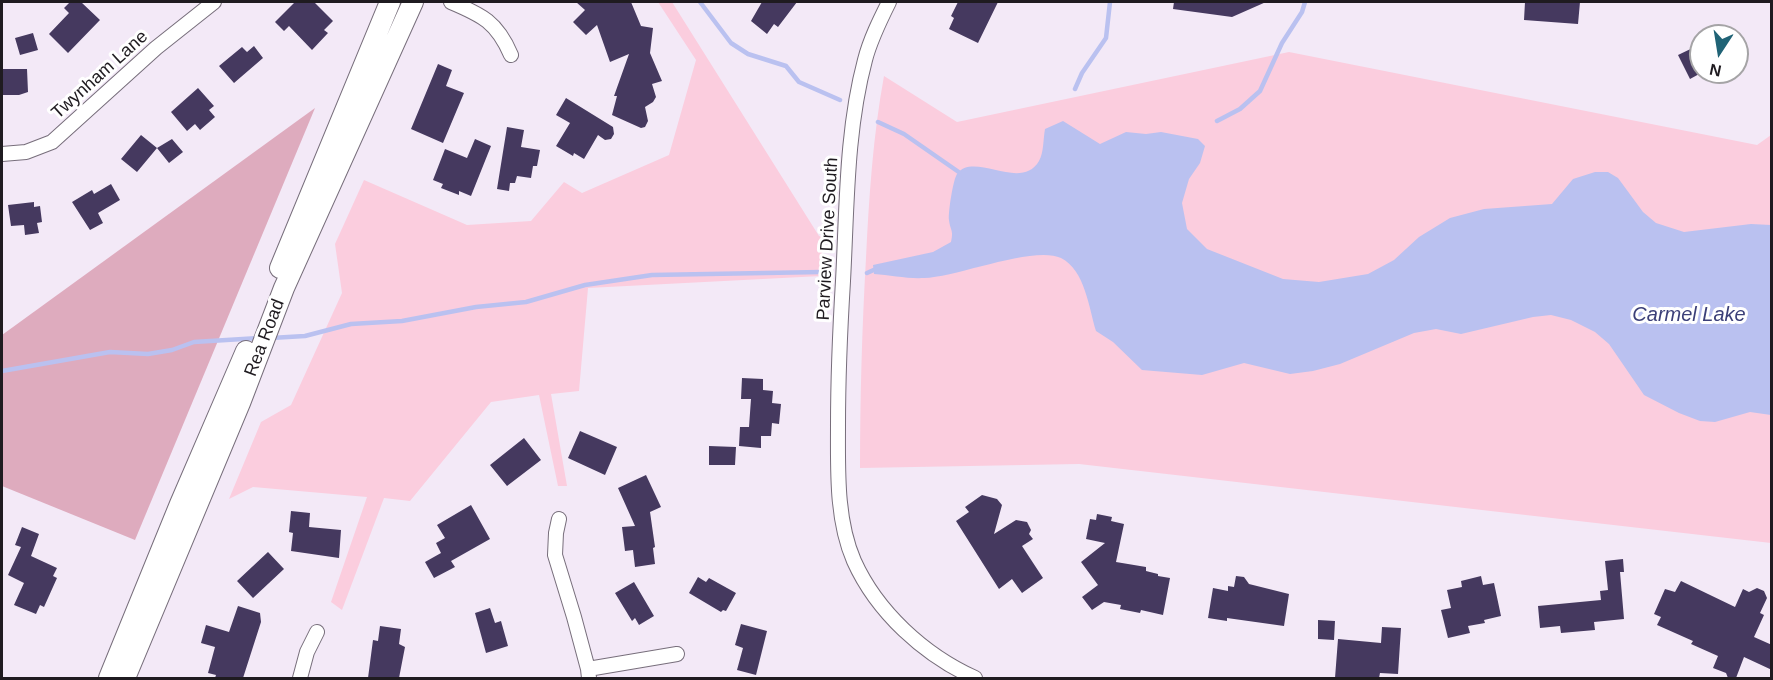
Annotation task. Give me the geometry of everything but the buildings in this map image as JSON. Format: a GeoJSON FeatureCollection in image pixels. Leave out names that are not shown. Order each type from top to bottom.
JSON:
{"type":"FeatureCollection","features":[{"type":"Feature","properties":{"kind":"main road","name":"Rea Road"},"geometry":{"type":"LineString","coordinates":[[125,678],[390,2]]}},
{"type":"Feature","properties":{"kind":"main road","name":"Rea Road"},"geometry":{"type":"LineString","coordinates":[[278,287],[414,2]]}},
{"type":"Feature","properties":{"kind":"main road","name":"Rea Road"},"geometry":{"type":"LineString","coordinates":[[109,678],[180,504],[232,403]]}},
{"type":"Feature","properties":{"kind":"street","name":"Twynham Lane"},"geometry":{"type":"LineString","coordinates":[[2,154],[26,153],[52,142],[156,48],[214,2]]}},
{"type":"Feature","properties":{"kind":"street"},"geometry":{"type":"LineString","coordinates":[[451,2],[481,16],[496,27],[503,36],[511,55]]}},
{"type":"Feature","properties":{"kind":"street","name":"Parview Drive South"},"geometry":{"type":"LineString","coordinates":[[889,2],[865,59],[852,141],[838,367],[840,485],[843,518],[849,546],[860,573],[878,600],[911,637],[937,658],[975,678]]}},
{"type":"Feature","properties":{"kind":"street"},"geometry":{"type":"LineString","coordinates":[[560,519],[556,533],[555,555],[588,674],[677,654]]}},
{"type":"Feature","properties":{"kind":"street"},"geometry":{"type":"LineString","coordinates":[[300,678],[307,652],[317,632]]}},
{"type":"Feature","properties":{"kind":"shaded area"},"geometry":{"type":"Polygon","coordinates":[[[658,2],[672,2],[819,236],[823,237],[821,276],[588,288],[579,391],[551,394],[567,486],[558,486],[539,395],[491,402],[410,501],[384,498],[342,610],[331,602],[367,497],[253,487],[229,499],[261,422],[291,405],[342,293],[335,244],[364,180],[467,225],[531,221],[564,182],[582,193],[669,155],[696,60],[658,2]]]}},
{"type":"Feature","properties":{"kind":"shaded area"},"geometry":{"type":"Polygon","coordinates":[[[1289,52],[1757,145],[1771,135],[1771,543],[1079,464],[860,468],[862,336],[869,212],[874,144],[884,76],[957,122],[1289,52]]]}},
{"type":"Feature","properties":{"kind":"shaded area"},"geometry":{"type":"Polygon","coordinates":[[[315,108],[135,540],[2,486],[2,335],[315,108]]]}},
{"type":"Feature","properties":{"kind":"water","name":"Carmel Lake"},"geometry":{"type":"Polygon","coordinates":[[[1063,121],[1100,144],[1126,132],[1146,134],[1161,132],[1198,139],[1205,146],[1200,163],[1189,179],[1182,203],[1187,229],[1207,249],[1283,279],[1319,282],[1368,274],[1394,260],[1419,237],[1450,218],[1484,209],[1552,204],[1573,179],[1595,172],[1608,172],[1618,178],[1643,212],[1656,223],[1684,232],[1751,224],[1771,225],[1771,415],[1750,412],[1715,422],[1700,421],[1679,413],[1644,395],[1609,344],[1595,332],[1571,320],[1551,315],[1461,334],[1436,329],[1414,333],[1340,364],[1313,371],[1290,374],[1244,363],[1202,375],[1142,370],[1113,342],[1096,331],[1081,280],[1076,271],[1061,258],[1049,255],[1014,258],[924,278],[874,274],[873,265],[933,252],[951,242],[949,211],[957,174],[965,168],[974,167],[1010,173],[1031,170],[1041,157],[1045,129],[1063,121]]]}},
{"type":"Feature","properties":{"kind":"waterway"},"geometry":{"type":"LineString","coordinates":[[700,2],[731,43],[748,54],[786,66],[799,82],[840,100]]}},
{"type":"Feature","properties":{"kind":"waterway"},"geometry":{"type":"LineString","coordinates":[[1075,89],[1082,73],[1106,38],[1110,2]]}},
{"type":"Feature","properties":{"kind":"waterway"},"geometry":{"type":"LineString","coordinates":[[1217,121],[1240,109],[1260,91],[1282,43],[1302,12],[1305,2]]}},
{"type":"Feature","properties":{"kind":"waterway"},"geometry":{"type":"LineString","coordinates":[[878,122],[904,134],[963,175]]}},
{"type":"Feature","properties":{"kind":"waterway"},"geometry":{"type":"LineString","coordinates":[[867,273],[878,268]]}},
{"type":"Feature","properties":{"kind":"waterway"},"geometry":{"type":"LineString","coordinates":[[271,338],[305,336],[351,324],[402,321],[476,307],[526,302],[585,285],[652,275],[821,272]]}},
{"type":"Feature","properties":{"kind":"waterway"},"geometry":{"type":"LineString","coordinates":[[2,371],[110,352],[148,354],[172,350],[194,342],[259,338]]}}]}
